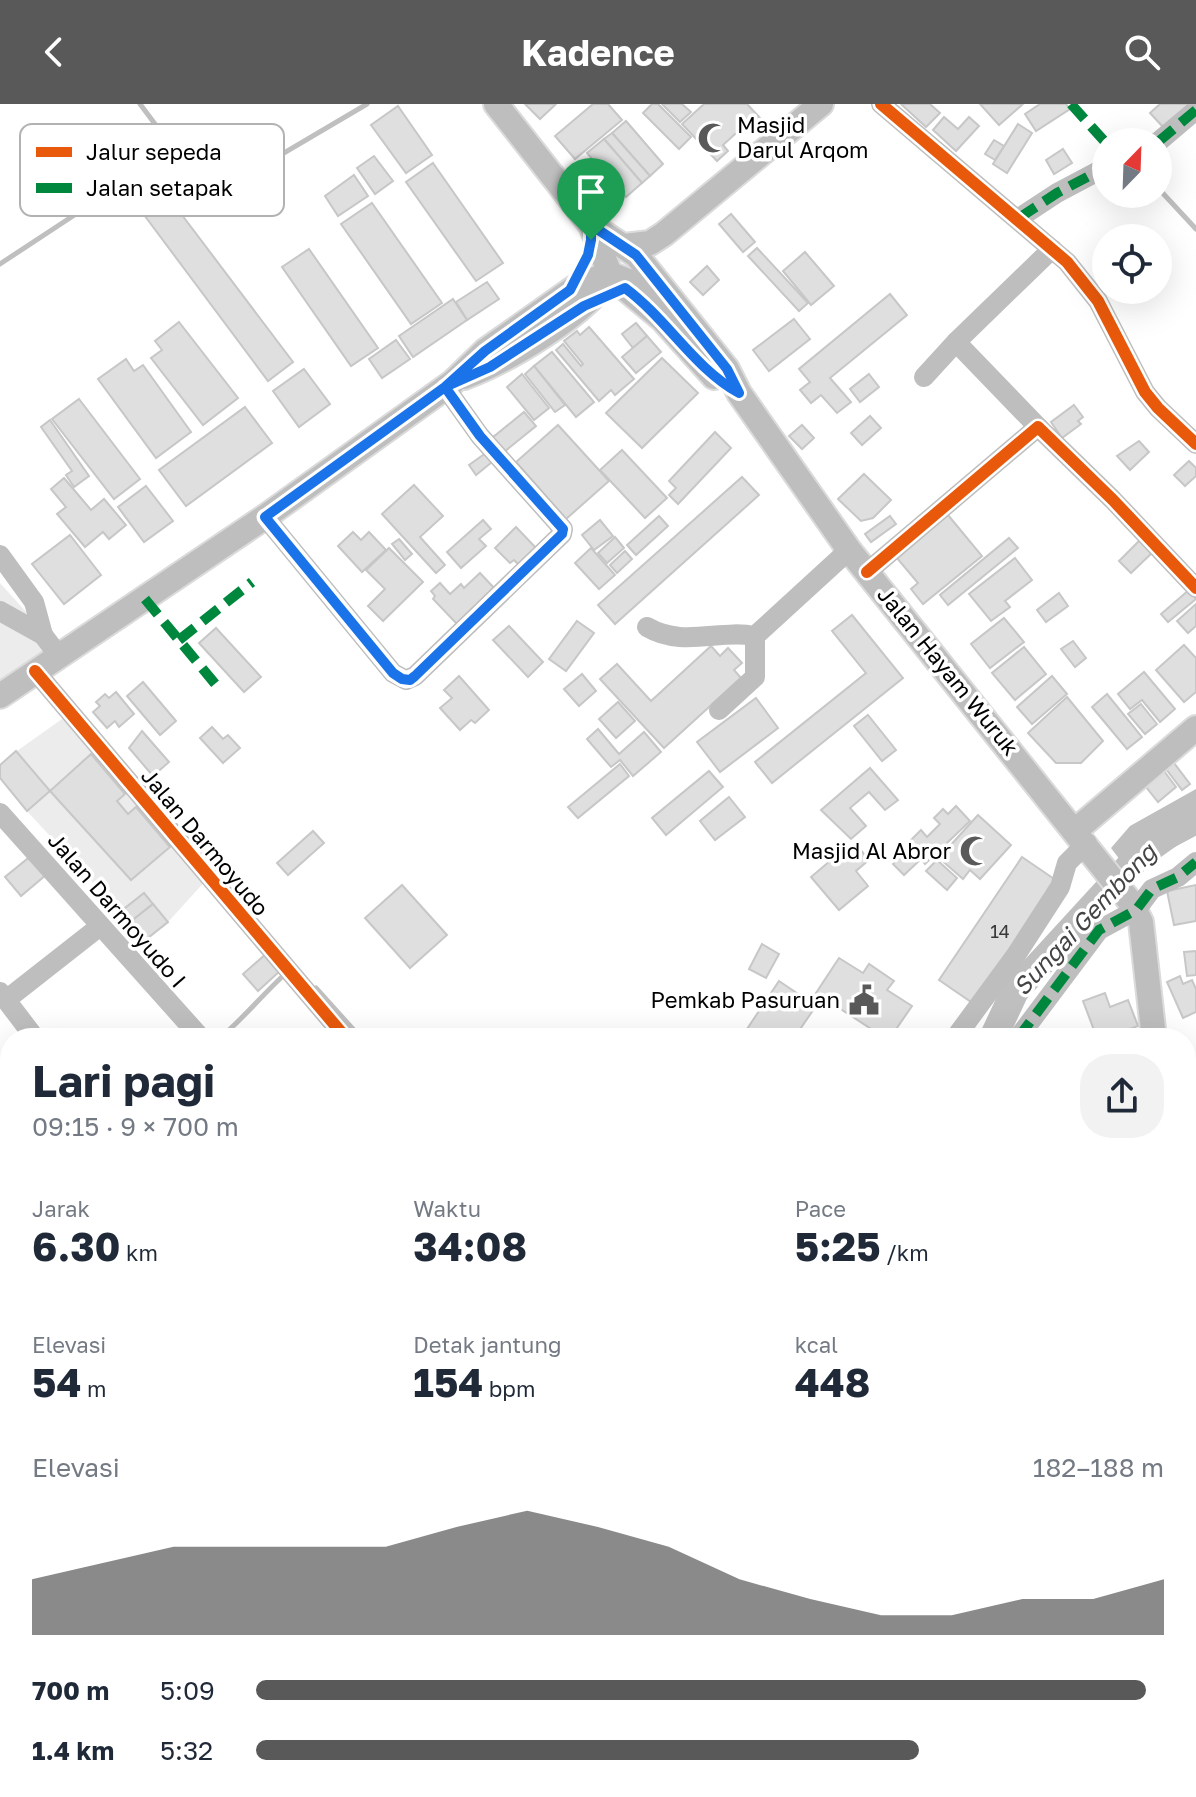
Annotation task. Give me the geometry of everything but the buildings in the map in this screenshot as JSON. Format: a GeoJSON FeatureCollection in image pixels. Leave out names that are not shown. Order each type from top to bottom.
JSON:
{"type":"FeatureCollection","features":[{"type":"Feature","properties":{"kind":"main road"},"geometry":{"type":"LineString","coordinates":[[496,104],[591,225],[632,270]]}},
{"type":"Feature","properties":{"kind":"main road"},"geometry":{"type":"LineString","coordinates":[[0,696],[265,517],[449,384],[490,367],[577,298],[602,289],[632,270],[821,104]]}},
{"type":"Feature","properties":{"kind":"main road"},"geometry":{"type":"LineString","coordinates":[[591,225],[625,246],[632,270]]}},
{"type":"Feature","properties":{"kind":"main road"},"geometry":{"type":"LineString","coordinates":[[577,298],[588,255],[591,225]]}},
{"type":"Feature","properties":{"kind":"main road","name":"Jalan Hayam Wuruk"},"geometry":{"type":"LineString","coordinates":[[632,270],[666,296],[727,369],[739,393],[849,550],[1085,841],[1134,907]]}},
{"type":"Feature","properties":{"kind":"main road","name":"Jalan Hayam Wuruk"},"geometry":{"type":"LineString","coordinates":[[632,270],[662,319],[717,381],[739,393]]}},
{"type":"Feature","properties":{"kind":"main road"},"geometry":{"type":"LineString","coordinates":[[1085,841],[1196,728]]}},
{"type":"Feature","properties":{"kind":"main road"},"geometry":{"type":"LineString","coordinates":[[1134,907],[1142,931],[1153,1028]]}},
{"type":"Feature","properties":{"kind":"street"},"geometry":{"type":"LineString","coordinates":[[881,104],[1052,249],[1098,301],[1145,392],[1196,444]]}},
{"type":"Feature","properties":{"kind":"street"},"geometry":{"type":"LineString","coordinates":[[1172,133],[1193,120]]}},
{"type":"Feature","properties":{"kind":"street"},"geometry":{"type":"LineString","coordinates":[[1019,218],[1092,174]]}},
{"type":"Feature","properties":{"kind":"street"},"geometry":{"type":"LineString","coordinates":[[924,377],[1052,249]]}},
{"type":"Feature","properties":{"kind":"street"},"geometry":{"type":"LineString","coordinates":[[956,342],[1196,588]]}},
{"type":"Feature","properties":{"kind":"street"},"geometry":{"type":"LineString","coordinates":[[265,517],[393,673],[406,680],[415,676],[562,534],[563,529],[480,436],[449,384]]}},
{"type":"Feature","properties":{"kind":"street"},"geometry":{"type":"LineString","coordinates":[[867,572],[1038,427]]}},
{"type":"Feature","properties":{"kind":"street"},"geometry":{"type":"LineString","coordinates":[[647,627],[676,637],[755,636],[849,550]]}},
{"type":"Feature","properties":{"kind":"street"},"geometry":{"type":"LineString","coordinates":[[0,555],[34,602],[43,635],[59,656]]}},
{"type":"Feature","properties":{"kind":"street"},"geometry":{"type":"LineString","coordinates":[[0,611],[43,635]]}},
{"type":"Feature","properties":{"kind":"street"},"geometry":{"type":"LineString","coordinates":[[719,710],[755,677],[755,636]]}},
{"type":"Feature","properties":{"kind":"street","name":"Jalan Darmoyudo"},"geometry":{"type":"LineString","coordinates":[[35,671],[337,1028]]}},
{"type":"Feature","properties":{"kind":"street","name":"Jalan Darmoyudo I"},"geometry":{"type":"LineString","coordinates":[[0,813],[192,1028]]}},
{"type":"Feature","properties":{"kind":"street"},"geometry":{"type":"LineString","coordinates":[[962,1028],[1016,955],[1060,887],[1067,863],[1085,841]]}},
{"type":"Feature","properties":{"kind":"street"},"geometry":{"type":"LineString","coordinates":[[1026,1028],[1099,930],[1134,907],[1152,889],[1178,877],[1196,862]]}},
{"type":"Feature","properties":{"kind":"street"},"geometry":{"type":"LineString","coordinates":[[27,1028],[3,996],[99,927]]}},
{"type":"Feature","properties":{"kind":"shaded area"},"geometry":{"type":"Polygon","coordinates":[[[0,583],[65,655],[0,699],[0,583]]]}},
{"type":"Feature","properties":{"kind":"shaded area"},"geometry":{"type":"Polygon","coordinates":[[[69,714],[208,878],[168,922],[143,894],[120,912],[27,811],[50,791],[17,751],[69,714]]]}},
{"type":"Feature","properties":{"kind":"shaded area"},"geometry":{"type":"Polygon","coordinates":[[[1196,789],[1196,832],[1133,877],[1111,848],[1130,826],[1196,789]]]}},
{"type":"Feature","properties":{"kind":"waterway"},"geometry":{"type":"LineString","coordinates":[[140,104],[155,124]]}},
{"type":"Feature","properties":{"kind":"waterway"},"geometry":{"type":"LineString","coordinates":[[284,153],[367,104]]}},
{"type":"Feature","properties":{"kind":"waterway"},"geometry":{"type":"LineString","coordinates":[[1172,203],[1196,229]]}},
{"type":"Feature","properties":{"kind":"waterway"},"geometry":{"type":"LineString","coordinates":[[0,264],[73,216]]}},
{"type":"Feature","properties":{"kind":"waterway","name":"Sungai Gembong"},"geometry":{"type":"LineString","coordinates":[[998,1028],[1015,991],[1149,845],[1196,820]]}},
{"type":"Feature","properties":{"kind":"waterway"},"geometry":{"type":"LineString","coordinates":[[231,1028],[285,974]]}},
{"type":"Feature","properties":{"kind":"waterway"},"geometry":{"type":"LineString","coordinates":[[316,988],[352,1028]]}},
{"type":"Feature","properties":{"kind":"marked path"},"geometry":{"type":"LineString","coordinates":[[1071,104],[1093,128]]}},
{"type":"Feature","properties":{"kind":"marked path"},"geometry":{"type":"LineString","coordinates":[[1172,130],[1196,110]]}},
{"type":"Feature","properties":{"kind":"marked path"},"geometry":{"type":"LineString","coordinates":[[1019,218],[1092,174]]}},
{"type":"Feature","properties":{"kind":"marked path"},"geometry":{"type":"LineString","coordinates":[[179,640],[252,582]]}},
{"type":"Feature","properties":{"kind":"marked path"},"geometry":{"type":"LineString","coordinates":[[145,599],[221,691]]}},
{"type":"Feature","properties":{"kind":"marked path"},"geometry":{"type":"LineString","coordinates":[[1026,1028],[1099,930],[1136,910],[1152,889],[1178,877],[1196,862]]}},
{"type":"Feature","properties":{"kind":"cycle path"},"geometry":{"type":"LineString","coordinates":[[881,104],[1067,262],[1098,301],[1145,392],[1196,444]]}},
{"type":"Feature","properties":{"kind":"cycle path"},"geometry":{"type":"LineString","coordinates":[[265,517],[393,673],[406,680],[415,676],[562,534],[563,529],[480,436],[445,387]]}},
{"type":"Feature","properties":{"kind":"cycle path"},"geometry":{"type":"LineString","coordinates":[[867,572],[1038,427],[1196,588]]}},
{"type":"Feature","properties":{"kind":"cycle path"},"geometry":{"type":"LineString","coordinates":[[35,671],[338,1028]]}},
{"type":"Feature","properties":{"kind":"place","name":"Masjid Darul Arqom"},"geometry":{"type":"Point","coordinates":[713,138]}},
{"type":"Feature","properties":{"kind":"place","name":"Masjid Al Abror"},"geometry":{"type":"Point","coordinates":[975,851]}},
{"type":"Feature","properties":{"kind":"place","name":"Pemkab Pasuruan"},"geometry":{"type":"Point","coordinates":[864,1000]}},
{"type":"Feature","properties":{"kind":"route"},"geometry":{"type":"LineString","coordinates":[[591,240],[588,255],[570,290],[485,351],[453,382],[445,387],[265,517],[393,673],[402,679],[410,680],[415,676],[562,534],[563,529],[480,436],[445,387],[490,367],[584,306],[625,288],[662,319],[717,381],[739,393],[727,369],[636,255],[591,225],[591,240]]}}]}
